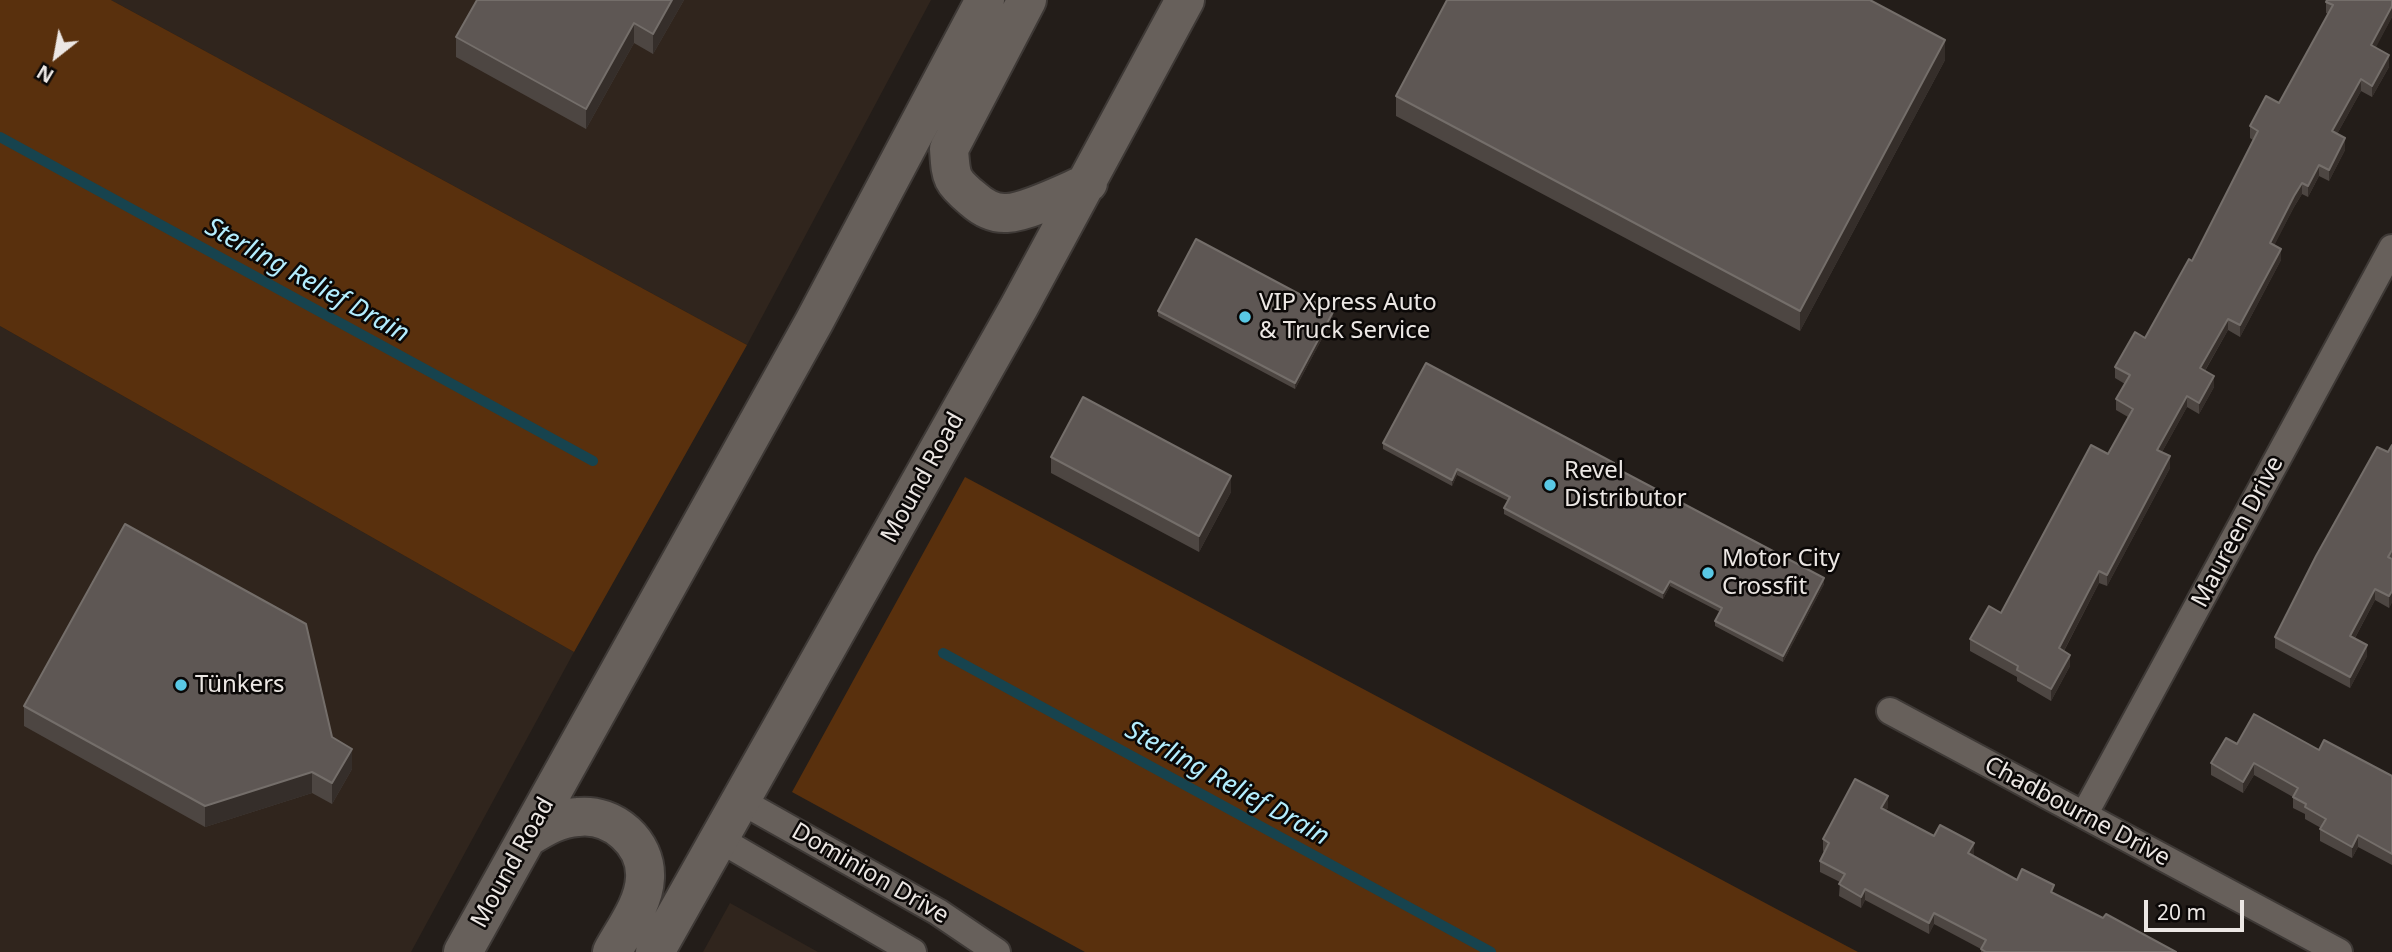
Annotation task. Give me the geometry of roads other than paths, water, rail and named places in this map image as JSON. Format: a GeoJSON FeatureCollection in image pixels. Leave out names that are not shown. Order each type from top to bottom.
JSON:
{"type":"FeatureCollection","features":[{"type":"Feature","properties":{"kind":"main road","name":"Mound Road"},"geometry":{"type":"LineString","coordinates":[[463,952],[814,322],[985,0]]}},
{"type":"Feature","properties":{"kind":"main road"},"geometry":{"type":"LineString","coordinates":[[1027,0],[949,149],[951,176],[982,208],[1006,214],[1088,183]]}},
{"type":"Feature","properties":{"kind":"main road","name":"Mound Road"},"geometry":{"type":"LineString","coordinates":[[655,952],[1088,183],[1185,0]]}},
{"type":"Feature","properties":{"kind":"main road"},"geometry":{"type":"LineString","coordinates":[[528,837],[563,819],[580,816],[612,823],[626,833],[636,846],[643,858],[646,877],[643,896],[612,952]]}},
{"type":"Feature","properties":{"kind":"street","name":"Maureen Drive"},"geometry":{"type":"LineString","coordinates":[[2084,815],[2392,248]]}},
{"type":"Feature","properties":{"kind":"street","name":"Chadbourne Drive"},"geometry":{"type":"LineString","coordinates":[[1890,710],[2339,952]]}},
{"type":"Feature","properties":{"kind":"street","name":"Dominion Drive"},"geometry":{"type":"LineString","coordinates":[[741,800],[938,912],[997,952]]}},
{"type":"Feature","properties":{"kind":"street","name":"Dominion Drive"},"geometry":{"type":"LineString","coordinates":[[719,839],[913,952]]}},
{"type":"Feature","properties":{"kind":"waterway","name":"Sterling Relief Drain"},"geometry":{"type":"LineString","coordinates":[[0,137],[593,461]]}},
{"type":"Feature","properties":{"kind":"waterway","name":"Sterling Relief Drain"},"geometry":{"type":"LineString","coordinates":[[943,653],[1491,952]]}},
{"type":"Feature","properties":{"kind":"place","name":"VIP Xpress Auto & Truck Service"},"geometry":{"type":"Point","coordinates":[1245,317]}},
{"type":"Feature","properties":{"kind":"place","name":"Revel Distributor"},"geometry":{"type":"Point","coordinates":[1550,485]}},
{"type":"Feature","properties":{"kind":"place","name":"Motor City Crossfit"},"geometry":{"type":"Point","coordinates":[1708,573]}},
{"type":"Feature","properties":{"kind":"place","name":"Tünkers"},"geometry":{"type":"Point","coordinates":[181,685]}}]}
